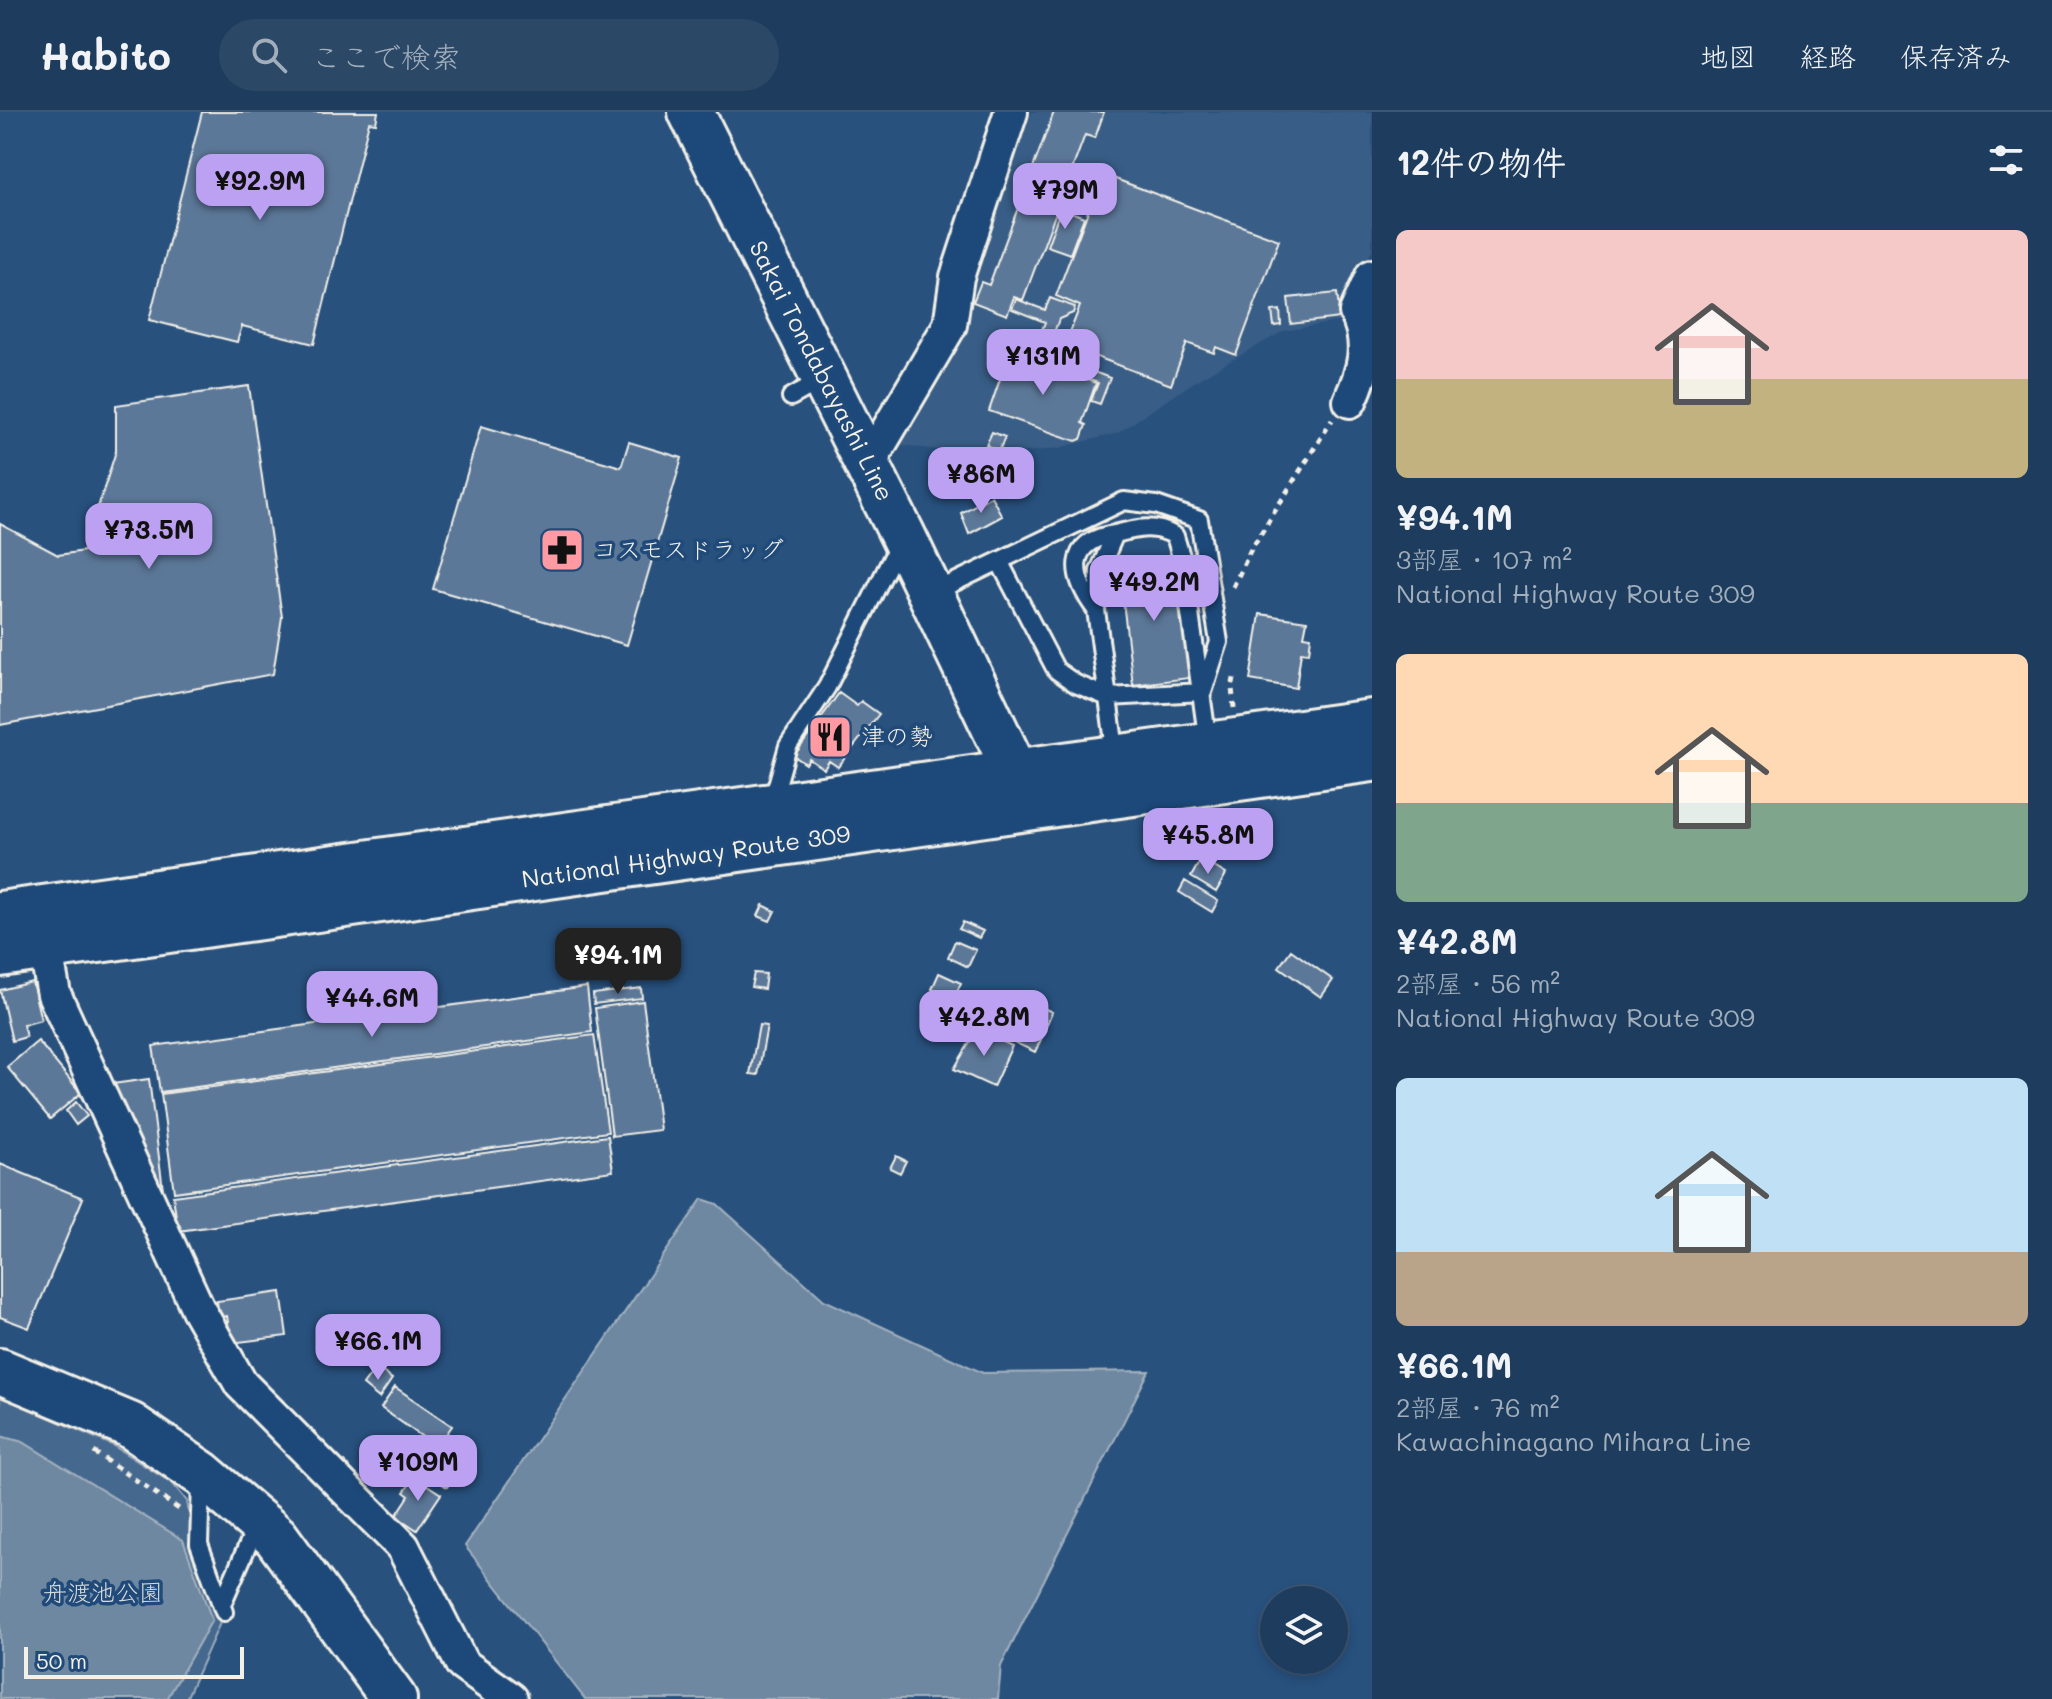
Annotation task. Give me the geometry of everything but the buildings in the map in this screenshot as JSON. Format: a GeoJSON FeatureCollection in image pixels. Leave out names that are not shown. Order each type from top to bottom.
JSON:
{"type":"FeatureCollection","features":[{"type":"Feature","properties":{"kind":"main road","name":"Sakai Tondabayashi Line"},"geometry":{"type":"LineString","coordinates":[[691,112],[808,388],[868,464],[1019,789]]}},
{"type":"Feature","properties":{"kind":"main road","name":"National Highway Route 309"},"geometry":{"type":"LineString","coordinates":[[0,954],[1019,789],[1116,757],[1372,722]]}},
{"type":"Feature","properties":{"kind":"main road","name":"National Highway Route 309"},"geometry":{"type":"LineString","coordinates":[[0,914],[772,805],[1019,789],[1372,759]]}},
{"type":"Feature","properties":{"kind":"main road"},"geometry":{"type":"LineString","coordinates":[[0,1371],[130,1425],[202,1474],[276,1537],[330,1606],[394,1699]]}},
{"type":"Feature","properties":{"kind":"street"},"geometry":{"type":"LineString","coordinates":[[868,464],[950,325],[957,277],[1011,112]]}},
{"type":"Feature","properties":{"kind":"street"},"geometry":{"type":"LineString","coordinates":[[1350,401],[1367,360],[1364,328],[1356,312],[1372,276]]}},
{"type":"Feature","properties":{"kind":"street"},"geometry":{"type":"LineString","coordinates":[[45,946],[54,994],[198,1309],[241,1384],[403,1547],[462,1664],[511,1699]]}},
{"type":"Feature","properties":{"kind":"lane"},"geometry":{"type":"LineString","coordinates":[[931,594],[1124,501],[1156,505],[1199,520],[1219,642],[1203,692]]}},
{"type":"Feature","properties":{"kind":"lane"},"geometry":{"type":"LineString","coordinates":[[1096,610],[1083,593],[1075,568],[1081,548],[1100,536],[1159,527],[1175,536],[1183,563],[1203,692],[1223,742]]}},
{"type":"Feature","properties":{"kind":"lane"},"geometry":{"type":"LineString","coordinates":[[1115,534],[1099,571],[1096,610],[1116,757]]}},
{"type":"Feature","properties":{"kind":"lane"},"geometry":{"type":"LineString","coordinates":[[772,805],[788,746],[827,687],[903,536]]}},
{"type":"Feature","properties":{"kind":"lane"},"geometry":{"type":"LineString","coordinates":[[999,561],[1056,670],[1076,684],[1108,697],[1203,692]]}},
{"type":"Feature","properties":{"kind":"lane"},"geometry":{"type":"LineString","coordinates":[[202,1474],[199,1544],[223,1608],[258,1522]]}},
{"type":"Feature","properties":{"kind":"path"},"geometry":{"type":"LineString","coordinates":[[1232,596],[1251,549],[1335,415],[1350,401]]}},
{"type":"Feature","properties":{"kind":"path"},"geometry":{"type":"LineString","coordinates":[[1223,742],[1239,659]]}},
{"type":"Feature","properties":{"kind":"path"},"geometry":{"type":"LineString","coordinates":[[83,1447],[171,1502],[200,1530]]}},
{"type":"Feature","properties":{"kind":"shaded area"},"geometry":{"type":"Polygon","coordinates":[[[1032,112],[1372,112],[1372,250],[1343,321],[1284,331],[1200,378],[1118,433],[1059,448],[986,457],[902,445],[899,434],[1032,112]]]}},
{"type":"Feature","properties":{"kind":"shaded area"},"geometry":{"type":"Polygon","coordinates":[[[702,1199],[717,1204],[824,1300],[983,1373],[1149,1371],[1001,1666],[998,1699],[585,1699],[465,1546],[702,1199]]]}},
{"type":"Feature","properties":{"kind":"shaded area","name":"舟渡池公園"},"geometry":{"type":"Polygon","coordinates":[[[0,1436],[23,1442],[183,1540],[212,1620],[167,1699],[0,1699],[0,1436]]]}},
{"type":"Feature","properties":{"kind":"green space","name":"舟渡池公園"},"geometry":{"type":"Polygon","coordinates":[[[0,1396],[112,1445],[173,1484],[187,1501],[192,1534],[220,1623],[186,1699],[0,1699],[0,1396]]]}},
{"type":"Feature","properties":{"kind":"place","name":"コスモスドラッグ"},"geometry":{"type":"Point","coordinates":[562,550]}},
{"type":"Feature","properties":{"kind":"place","name":"津の勢"},"geometry":{"type":"Point","coordinates":[830,737]}}]}
